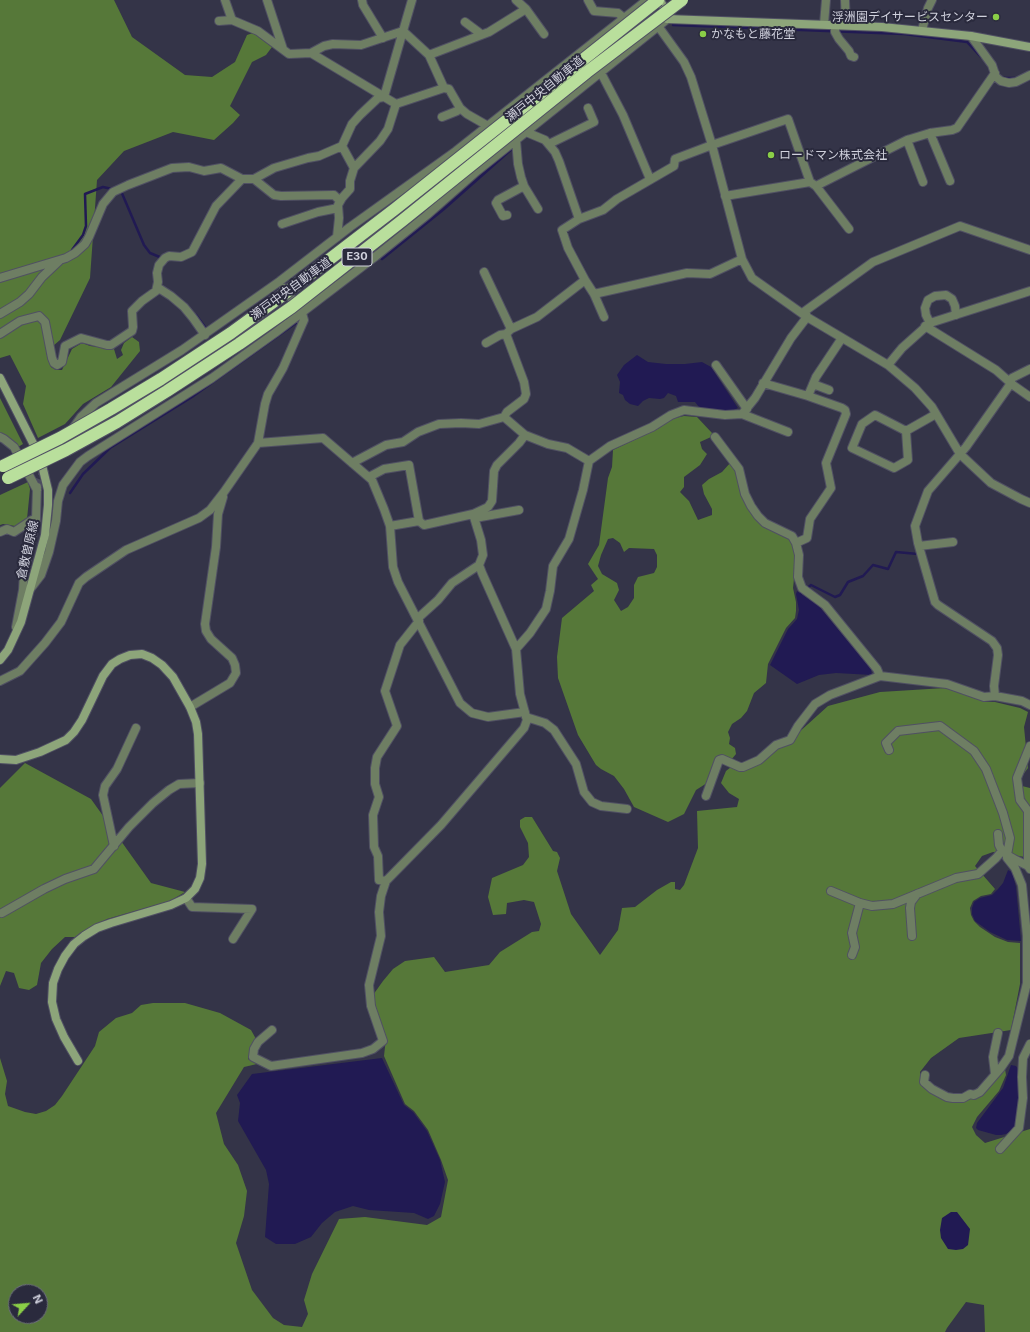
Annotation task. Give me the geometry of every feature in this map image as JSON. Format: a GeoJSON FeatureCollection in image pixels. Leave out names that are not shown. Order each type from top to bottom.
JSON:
{"type":"FeatureCollection","features":[{"type":"Feature","properties":{"kind":"highway","name":"瀬戸中央自動車道"},"geometry":{"type":"LineString","coordinates":[[3,466],[60,438],[161,380],[231,333],[395,210],[492,131],[659,0]]}},
{"type":"Feature","properties":{"kind":"highway","name":"瀬戸中央自動車道"},"geometry":{"type":"LineString","coordinates":[[8,478],[66,450],[117,422],[239,344],[292,307],[599,63],[682,0]]}},
{"type":"Feature","properties":{"kind":"street"},"geometry":{"type":"LineString","coordinates":[[225,0],[232,20]]}},
{"type":"Feature","properties":{"kind":"street"},"geometry":{"type":"LineString","coordinates":[[267,0],[283,49]]}},
{"type":"Feature","properties":{"kind":"street"},"geometry":{"type":"LineString","coordinates":[[362,0],[383,38]]}},
{"type":"Feature","properties":{"kind":"street"},"geometry":{"type":"LineString","coordinates":[[384,97],[412,0]]}},
{"type":"Feature","properties":{"kind":"street"},"geometry":{"type":"LineString","coordinates":[[588,0],[594,11],[618,13],[624,18]]}},
{"type":"Feature","properties":{"kind":"street"},"geometry":{"type":"LineString","coordinates":[[48,464],[81,417],[96,403],[205,335],[280,281],[337,237],[456,151],[647,0]]}},
{"type":"Feature","properties":{"kind":"street"},"geometry":{"type":"LineString","coordinates":[[659,0],[664,8],[667,19]]}},
{"type":"Feature","properties":{"kind":"street"},"geometry":{"type":"LineString","coordinates":[[824,24],[826,0]]}},
{"type":"Feature","properties":{"kind":"street"},"geometry":{"type":"LineString","coordinates":[[845,0],[846,25]]}},
{"type":"Feature","properties":{"kind":"street"},"geometry":{"type":"LineString","coordinates":[[922,30],[928,8],[932,0]]}},
{"type":"Feature","properties":{"kind":"street"},"geometry":{"type":"LineString","coordinates":[[518,1],[526,9],[544,34]]}},
{"type":"Feature","properties":{"kind":"street"},"geometry":{"type":"LineString","coordinates":[[429,55],[480,34],[489,32],[526,9]]}},
{"type":"Feature","properties":{"kind":"street"},"geometry":{"type":"LineString","coordinates":[[32,588],[40,575],[50,552],[58,501],[63,485],[74,468],[80,462],[212,378],[302,313],[427,215],[516,140],[667,19],[824,24],[835,29],[839,39],[849,51],[851,56],[854,57]]}},
{"type":"Feature","properties":{"kind":"street"},"geometry":{"type":"LineString","coordinates":[[219,21],[232,20],[258,31],[289,54],[311,53],[324,46],[333,44],[361,45],[402,31]]}},
{"type":"Feature","properties":{"kind":"street"},"geometry":{"type":"LineString","coordinates":[[465,22],[480,34]]}},
{"type":"Feature","properties":{"kind":"street"},"geometry":{"type":"LineString","coordinates":[[835,29],[846,25],[922,30],[971,36],[1030,47]]}},
{"type":"Feature","properties":{"kind":"street"},"geometry":{"type":"LineString","coordinates":[[658,26],[684,62],[691,77],[712,145],[742,259],[752,278],[807,317],[888,365],[915,388],[936,414],[960,454],[991,483],[1030,503]]}},
{"type":"Feature","properties":{"kind":"street"},"geometry":{"type":"LineString","coordinates":[[402,31],[429,55],[444,88]]}},
{"type":"Feature","properties":{"kind":"street"},"geometry":{"type":"LineString","coordinates":[[971,36],[987,57],[996,77],[1001,81],[1009,83],[1016,82],[1030,75]]}},
{"type":"Feature","properties":{"kind":"street"},"geometry":{"type":"LineString","coordinates":[[587,47],[623,114],[650,179]]}},
{"type":"Feature","properties":{"kind":"street"},"geometry":{"type":"LineString","coordinates":[[311,53],[396,104],[444,88],[449,89],[460,108],[467,114],[488,126]]}},
{"type":"Feature","properties":{"kind":"street"},"geometry":{"type":"LineString","coordinates":[[725,196],[813,184],[907,140],[930,133],[957,128],[995,73]]}},
{"type":"Feature","properties":{"kind":"street"},"geometry":{"type":"LineString","coordinates":[[0,278],[61,259],[75,253],[85,244],[103,204],[113,192],[172,168],[189,167],[204,171],[220,168],[242,180],[254,179],[274,168],[319,156],[342,146],[352,124],[378,98],[384,97]]}},
{"type":"Feature","properties":{"kind":"street"},"geometry":{"type":"LineString","coordinates":[[282,224],[339,204],[350,189],[350,181],[354,168],[380,141],[388,129],[396,104]]}},
{"type":"Feature","properties":{"kind":"street"},"geometry":{"type":"LineString","coordinates":[[442,117],[457,111],[460,108]]}},
{"type":"Feature","properties":{"kind":"street"},"geometry":{"type":"LineString","coordinates":[[549,144],[594,122],[588,108]]}},
{"type":"Feature","properties":{"kind":"street"},"geometry":{"type":"LineString","coordinates":[[604,317],[594,294],[568,248],[562,230],[579,219],[603,210],[617,199],[674,166],[675,159],[712,145],[788,119],[813,184],[849,229]]}},
{"type":"Feature","properties":{"kind":"street"},"geometry":{"type":"LineString","coordinates":[[526,132],[545,140],[549,144],[559,161],[579,219]]}},
{"type":"Feature","properties":{"kind":"street"},"geometry":{"type":"LineString","coordinates":[[930,133],[950,181]]}},
{"type":"Feature","properties":{"kind":"street"},"geometry":{"type":"LineString","coordinates":[[516,140],[518,164],[524,186],[538,209]]}},
{"type":"Feature","properties":{"kind":"street"},"geometry":{"type":"LineString","coordinates":[[907,140],[924,182]]}},
{"type":"Feature","properties":{"kind":"street"},"geometry":{"type":"LineString","coordinates":[[342,146],[354,168]]}},
{"type":"Feature","properties":{"kind":"street"},"geometry":{"type":"LineString","coordinates":[[254,179],[274,194],[281,196],[334,195],[339,204],[337,237]]}},
{"type":"Feature","properties":{"kind":"street"},"geometry":{"type":"LineString","coordinates":[[0,334],[20,320],[39,316],[45,322],[52,358],[54,363],[57,365],[62,362],[65,346],[81,338],[111,345],[132,331],[132,311],[142,301],[156,291],[159,265],[169,256],[181,257],[192,252],[216,206],[242,180]]}},
{"type":"Feature","properties":{"kind":"street"},"geometry":{"type":"LineString","coordinates":[[507,215],[503,216],[496,203],[498,200],[524,186]]}},
{"type":"Feature","properties":{"kind":"street"},"geometry":{"type":"LineString","coordinates":[[807,317],[805,311],[873,262],[960,226],[979,231],[1030,250]]}},
{"type":"Feature","properties":{"kind":"street"},"geometry":{"type":"LineString","coordinates":[[0,314],[20,302],[29,294],[42,277],[61,259]]}},
{"type":"Feature","properties":{"kind":"street"},"geometry":{"type":"LineString","coordinates":[[594,294],[687,273],[710,274],[742,259]]}},
{"type":"Feature","properties":{"kind":"street"},"geometry":{"type":"LineString","coordinates":[[352,463],[386,445],[403,442],[418,432],[439,424],[479,424],[504,417],[507,412],[524,399],[526,394],[524,382],[509,331],[484,272]]}},
{"type":"Feature","properties":{"kind":"street"},"geometry":{"type":"LineString","coordinates":[[486,343],[537,317],[585,280]]}},
{"type":"Feature","properties":{"kind":"street"},"geometry":{"type":"LineString","coordinates":[[0,681],[20,671],[45,643],[61,622],[79,583],[86,577],[126,550],[199,518],[210,510],[224,492],[258,443],[268,394],[283,368],[304,320],[302,313],[280,281]]}},
{"type":"Feature","properties":{"kind":"street"},"geometry":{"type":"LineString","coordinates":[[157,287],[184,307],[205,335]]}},
{"type":"Feature","properties":{"kind":"street"},"geometry":{"type":"LineString","coordinates":[[888,365],[902,348],[928,324],[1030,291]]}},
{"type":"Feature","properties":{"kind":"street"},"geometry":{"type":"LineString","coordinates":[[956,315],[955,306],[952,299],[946,295],[935,296],[928,300],[924,308],[928,324],[996,370],[1030,396]]}},
{"type":"Feature","properties":{"kind":"street"},"geometry":{"type":"LineString","coordinates":[[516,649],[530,633],[546,609],[553,566],[569,539],[583,490],[589,461],[610,446],[652,428],[671,415],[684,410],[725,415],[744,411],[755,398],[791,338],[807,317]]}},
{"type":"Feature","properties":{"kind":"street"},"geometry":{"type":"LineString","coordinates":[[808,396],[813,384],[842,338]]}},
{"type":"Feature","properties":{"kind":"street"},"geometry":{"type":"LineString","coordinates":[[716,365],[744,411],[788,432]]}},
{"type":"Feature","properties":{"kind":"street"},"geometry":{"type":"LineString","coordinates":[[995,696],[994,686],[998,655],[995,644],[938,605],[934,599],[915,526],[928,491],[966,447],[1009,386],[1013,377],[1030,369]]}},
{"type":"Feature","properties":{"kind":"street","name":"倉敷曽原線"},"geometry":{"type":"LineString","coordinates":[[0,378],[40,457],[48,490],[48,520],[32,588],[21,622],[8,650],[0,660]]}},
{"type":"Feature","properties":{"kind":"street"},"geometry":{"type":"LineString","coordinates":[[763,383],[842,408],[845,410],[846,414],[826,463],[832,488],[810,519],[806,538],[796,543]]}},
{"type":"Feature","properties":{"kind":"street"},"geometry":{"type":"LineString","coordinates":[[813,384],[829,390]]}},
{"type":"Feature","properties":{"kind":"street"},"geometry":{"type":"LineString","coordinates":[[906,431],[936,414]]}},
{"type":"Feature","properties":{"kind":"street"},"geometry":{"type":"LineString","coordinates":[[875,415],[906,431],[908,460],[894,468],[852,448],[862,424],[875,415]]}},
{"type":"Feature","properties":{"kind":"street"},"geometry":{"type":"LineString","coordinates":[[504,417],[525,435],[548,444],[567,448],[589,461]]}},
{"type":"Feature","properties":{"kind":"street"},"geometry":{"type":"LineString","coordinates":[[474,516],[488,507],[492,501],[494,471],[519,444],[525,435]]}},
{"type":"Feature","properties":{"kind":"street"},"geometry":{"type":"LineString","coordinates":[[0,437],[14,446],[37,488],[36,521],[24,572],[23,590],[14,636]]}},
{"type":"Feature","properties":{"kind":"street"},"geometry":{"type":"LineString","coordinates":[[715,437],[739,469],[745,494],[758,516],[765,523],[792,536],[796,543],[799,555],[798,578],[804,590],[825,605],[877,669],[880,676]]}},
{"type":"Feature","properties":{"kind":"street"},"geometry":{"type":"LineString","coordinates":[[258,443],[323,438],[369,477],[372,480],[390,526],[393,567],[398,582],[460,703],[472,713],[488,716],[525,715],[545,723],[554,730],[576,764],[584,792],[592,802],[601,806],[627,809]]}},
{"type":"Feature","properties":{"kind":"street"},"geometry":{"type":"LineString","coordinates":[[369,477],[384,469],[409,465],[420,521],[424,525],[519,510]]}},
{"type":"Feature","properties":{"kind":"street"},"geometry":{"type":"LineString","coordinates":[[190,707],[230,683],[236,673],[232,658],[206,632],[205,624],[216,548],[218,514],[224,492]]}},
{"type":"Feature","properties":{"kind":"street"},"geometry":{"type":"LineString","coordinates":[[386,881],[379,880],[378,856],[374,847],[373,815],[379,797],[375,784],[374,768],[377,758],[397,726],[385,691],[400,645],[418,620],[452,583],[479,565],[483,556],[481,540],[474,516]]}},
{"type":"Feature","properties":{"kind":"street"},"geometry":{"type":"LineString","coordinates":[[0,532],[7,529],[17,531],[32,520],[36,521]]}},
{"type":"Feature","properties":{"kind":"street"},"geometry":{"type":"LineString","coordinates":[[390,526],[420,521]]}},
{"type":"Feature","properties":{"kind":"street"},"geometry":{"type":"LineString","coordinates":[[921,546],[953,542]]}},
{"type":"Feature","properties":{"kind":"street"},"geometry":{"type":"LineString","coordinates":[[272,1030],[258,1042],[254,1049],[253,1057],[271,1066],[362,1053],[373,1049],[383,1041],[371,1006],[369,985],[381,936],[379,912],[381,896],[386,881],[441,825],[524,728],[527,720],[520,694],[516,649],[479,565]]}},
{"type":"Feature","properties":{"kind":"street"},"geometry":{"type":"LineString","coordinates":[[0,760],[16,760],[40,752],[66,740],[74,732],[82,720],[103,676],[112,664],[120,658],[130,655],[142,654],[152,658],[162,665],[173,677],[190,707],[196,722],[198,734],[200,783],[202,864],[200,878],[195,889],[186,898],[171,905],[98,928],[74,944],[65,956],[53,983],[52,1002],[56,1019],[64,1037],[78,1061]]}},
{"type":"Feature","properties":{"kind":"street"},"geometry":{"type":"LineString","coordinates":[[706,796],[718,760],[722,759],[743,767],[759,760],[776,745],[790,740],[798,726],[815,704],[830,695],[880,676],[947,684],[984,697],[995,696],[1022,701],[1030,705]]}},
{"type":"Feature","properties":{"kind":"street"},"geometry":{"type":"LineString","coordinates":[[831,891],[860,903],[872,906],[893,904],[956,878],[978,874],[1004,853],[1010,838],[1003,813],[986,769],[974,751],[940,726],[898,731],[886,743],[889,750]]}},
{"type":"Feature","properties":{"kind":"street"},"geometry":{"type":"LineString","coordinates":[[114,846],[103,795],[105,786],[117,769],[136,728]]}},
{"type":"Feature","properties":{"kind":"street"},"geometry":{"type":"LineString","coordinates":[[1004,853],[1029,868],[1028,811],[1020,800],[1017,778],[1030,746]]}},
{"type":"Feature","properties":{"kind":"street"},"geometry":{"type":"LineString","coordinates":[[2,913],[44,889],[65,879],[94,869],[139,817],[169,790],[178,784],[200,783]]}},
{"type":"Feature","properties":{"kind":"street"},"geometry":{"type":"LineString","coordinates":[[925,1075],[924,1082],[926,1085],[947,1097],[962,1098],[970,1094],[974,1095],[980,1092],[1009,1056],[1027,983],[1027,936],[1023,890],[1018,874],[999,845],[998,834]]}},
{"type":"Feature","properties":{"kind":"street"},"geometry":{"type":"LineString","coordinates":[[912,936],[910,908],[911,902],[918,894]]}},
{"type":"Feature","properties":{"kind":"street"},"geometry":{"type":"LineString","coordinates":[[186,898],[192,908],[252,908],[233,939]]}},
{"type":"Feature","properties":{"kind":"street"},"geometry":{"type":"LineString","coordinates":[[852,955],[855,946],[852,933],[860,903]]}},
{"type":"Feature","properties":{"kind":"street"},"geometry":{"type":"LineString","coordinates":[[996,1074],[993,1057],[998,1033]]}},
{"type":"Feature","properties":{"kind":"street"},"geometry":{"type":"LineString","coordinates":[[1000,1149],[1019,1128],[1023,1098],[1023,1058],[1030,1044]]}},
{"type":"Feature","properties":{"kind":"street"},"geometry":{"type":"LineString","coordinates":[[1009,1056],[1023,1058]]}},
{"type":"Feature","properties":{"kind":"green space"},"geometry":{"type":"Polygon","coordinates":[[[0,0],[114,0],[132,37],[185,75],[212,77],[235,62],[247,35],[253,33],[272,47],[266,55],[252,62],[230,106],[240,115],[214,140],[173,132],[124,151],[97,180],[90,278],[60,340],[46,352],[51,367],[56,370],[62,370],[72,349],[82,343],[90,346],[114,349],[117,359],[123,355],[121,350],[124,343],[132,337],[139,342],[140,351],[111,387],[83,404],[65,424],[38,438],[23,404],[26,386],[10,355],[0,358],[0,0]]]}},
{"type":"Feature","properties":{"kind":"green space"},"geometry":{"type":"Polygon","coordinates":[[[0,398],[23,444],[18,447],[0,434],[0,398]]]}},
{"type":"Feature","properties":{"kind":"green space"},"geometry":{"type":"Polygon","coordinates":[[[684,416],[697,417],[712,433],[711,437],[700,442],[702,449],[707,454],[700,465],[684,477],[684,487],[680,492],[689,501],[698,520],[712,515],[712,509],[704,494],[702,485],[709,479],[722,472],[731,462],[736,470],[744,501],[789,539],[794,548],[796,560],[793,588],[796,611],[795,618],[786,628],[768,664],[766,683],[754,693],[747,711],[741,718],[732,724],[728,732],[730,738],[729,744],[735,748],[736,754],[731,760],[722,756],[707,783],[696,790],[684,814],[668,822],[634,807],[624,789],[614,776],[596,765],[578,735],[558,678],[557,657],[562,618],[594,591],[591,585],[598,579],[588,564],[599,545],[608,478],[612,467],[613,450],[659,428],[671,419],[684,416]],[[613,538],[608,539],[598,566],[602,574],[617,583],[619,590],[614,600],[621,611],[628,607],[634,598],[634,585],[638,577],[654,573],[657,567],[657,555],[654,549],[629,548],[624,552],[620,543],[613,538]]]}},
{"type":"Feature","properties":{"kind":"green space"},"geometry":{"type":"Polygon","coordinates":[[[28,482],[30,489],[27,519],[15,526],[0,525],[0,495],[28,482]]]}},
{"type":"Feature","properties":{"kind":"green space"},"geometry":{"type":"Polygon","coordinates":[[[945,688],[986,702],[995,702],[1020,708],[1028,712],[1024,727],[1028,768],[1022,776],[1022,786],[1030,788],[1030,813],[1024,818],[1025,857],[993,852],[982,856],[975,866],[995,889],[991,894],[981,896],[973,901],[970,908],[974,921],[980,927],[995,937],[1008,942],[1020,943],[1020,984],[1011,1030],[959,1038],[931,1058],[920,1072],[922,1086],[948,1102],[979,1097],[1005,1069],[1006,1075],[999,1091],[977,1117],[972,1127],[976,1135],[985,1143],[1030,1129],[1030,1332],[985,1332],[984,1305],[966,1302],[945,1332],[0,1332],[0,1058],[7,1081],[5,1094],[8,1106],[36,1114],[46,1111],[55,1105],[62,1096],[95,1046],[99,1032],[116,1018],[132,1013],[141,1005],[153,1003],[185,1003],[220,1013],[251,1030],[256,1039],[248,1059],[257,1064],[244,1067],[216,1113],[224,1144],[238,1165],[247,1191],[244,1216],[236,1243],[252,1290],[273,1318],[284,1325],[302,1327],[308,1314],[304,1300],[312,1274],[339,1219],[365,1217],[427,1225],[441,1217],[448,1180],[441,1160],[428,1130],[414,1111],[405,1104],[384,1056],[386,1038],[377,1013],[373,995],[393,969],[405,961],[434,957],[445,972],[489,965],[500,952],[532,932],[539,931],[541,924],[534,902],[524,900],[507,903],[506,914],[493,915],[488,897],[492,878],[523,865],[529,857],[528,843],[520,827],[520,820],[525,817],[532,817],[553,851],[557,852],[560,858],[557,871],[571,914],[600,955],[618,930],[622,908],[635,907],[657,890],[671,882],[675,882],[675,889],[680,890],[684,885],[698,848],[697,811],[737,807],[739,799],[729,793],[721,783],[726,771],[731,767],[740,771],[760,764],[828,706],[880,692],[945,688]]]}},
{"type":"Feature","properties":{"kind":"green space"},"geometry":{"type":"Polygon","coordinates":[[[25,763],[91,799],[151,883],[185,892],[170,901],[107,919],[75,937],[65,937],[52,949],[41,963],[37,985],[29,990],[19,988],[14,973],[6,971],[0,986],[0,788],[25,763]]]}},
{"type":"Feature","properties":{"kind":"shaded area"},"geometry":{"type":"Polygon","coordinates":[[[637,355],[648,362],[666,364],[702,362],[711,367],[738,408],[734,410],[720,411],[699,407],[695,402],[678,402],[676,396],[668,393],[664,398],[649,398],[638,406],[630,404],[625,400],[623,395],[619,393],[620,382],[617,375],[624,365],[637,355]]]}},
{"type":"Feature","properties":{"kind":"shaded area"},"geometry":{"type":"Polygon","coordinates":[[[797,591],[818,605],[871,669],[872,675],[836,673],[819,675],[797,684],[770,665],[788,629],[797,619],[799,610],[796,594],[797,591]]]}},
{"type":"Feature","properties":{"kind":"shaded area"},"geometry":{"type":"Polygon","coordinates":[[[1008,870],[1012,872],[1016,887],[1021,941],[1007,940],[990,932],[975,921],[972,914],[974,902],[980,898],[992,895],[1003,883],[1008,870]]]}},
{"type":"Feature","properties":{"kind":"shaded area"},"geometry":{"type":"Polygon","coordinates":[[[382,1058],[404,1105],[413,1112],[427,1131],[440,1160],[445,1182],[440,1204],[434,1216],[428,1219],[414,1213],[369,1210],[353,1206],[335,1212],[322,1223],[311,1237],[295,1244],[276,1244],[265,1237],[269,1184],[266,1170],[238,1121],[240,1103],[237,1095],[252,1074],[382,1058]]]}},
{"type":"Feature","properties":{"kind":"shaded area"},"geometry":{"type":"Polygon","coordinates":[[[1011,1065],[1016,1066],[1018,1069],[1018,1114],[1014,1129],[1001,1135],[978,1130],[976,1128],[977,1123],[1003,1088],[1011,1065]]]}},
{"type":"Feature","properties":{"kind":"shaded area"},"geometry":{"type":"Polygon","coordinates":[[[951,1212],[957,1212],[970,1229],[968,1245],[963,1249],[948,1249],[941,1238],[940,1230],[942,1218],[951,1212]]]}},
{"type":"Feature","properties":{"kind":"waterway"},"geometry":{"type":"LineString","coordinates":[[673,25],[904,34],[967,42],[981,57]]}},
{"type":"Feature","properties":{"kind":"waterway"},"geometry":{"type":"LineString","coordinates":[[1002,78],[1017,78]]}},
{"type":"Feature","properties":{"kind":"waterway"},"geometry":{"type":"LineString","coordinates":[[382,259],[444,209],[514,147]]}},
{"type":"Feature","properties":{"kind":"waterway"},"geometry":{"type":"LineString","coordinates":[[72,250],[83,235],[86,226],[85,194],[103,187],[112,189]]}},
{"type":"Feature","properties":{"kind":"waterway"},"geometry":{"type":"LineString","coordinates":[[121,191],[144,245],[150,253],[162,258]]}},
{"type":"Feature","properties":{"kind":"waterway"},"geometry":{"type":"LineString","coordinates":[[196,315],[205,327]]}},
{"type":"Feature","properties":{"kind":"waterway"},"geometry":{"type":"LineString","coordinates":[[70,493],[83,474],[110,448],[192,397],[296,323]]}},
{"type":"Feature","properties":{"kind":"waterway"},"geometry":{"type":"LineString","coordinates":[[801,593],[811,585],[835,597],[840,595],[848,582],[863,576],[873,565],[888,569],[896,552],[918,554]]}},
{"type":"Feature","properties":{"kind":"tunnel"},"geometry":{"type":"LineString","coordinates":[[37,487],[46,468]]}},
{"type":"Feature","properties":{"kind":"place","name":"浮洲園デイサービスセンター"},"geometry":{"type":"Point","coordinates":[996,17]}},
{"type":"Feature","properties":{"kind":"place","name":"かなもと藤花堂"},"geometry":{"type":"Point","coordinates":[703,34]}},
{"type":"Feature","properties":{"kind":"place","name":"ロードマン株式会社"},"geometry":{"type":"Point","coordinates":[771,155]}}]}
